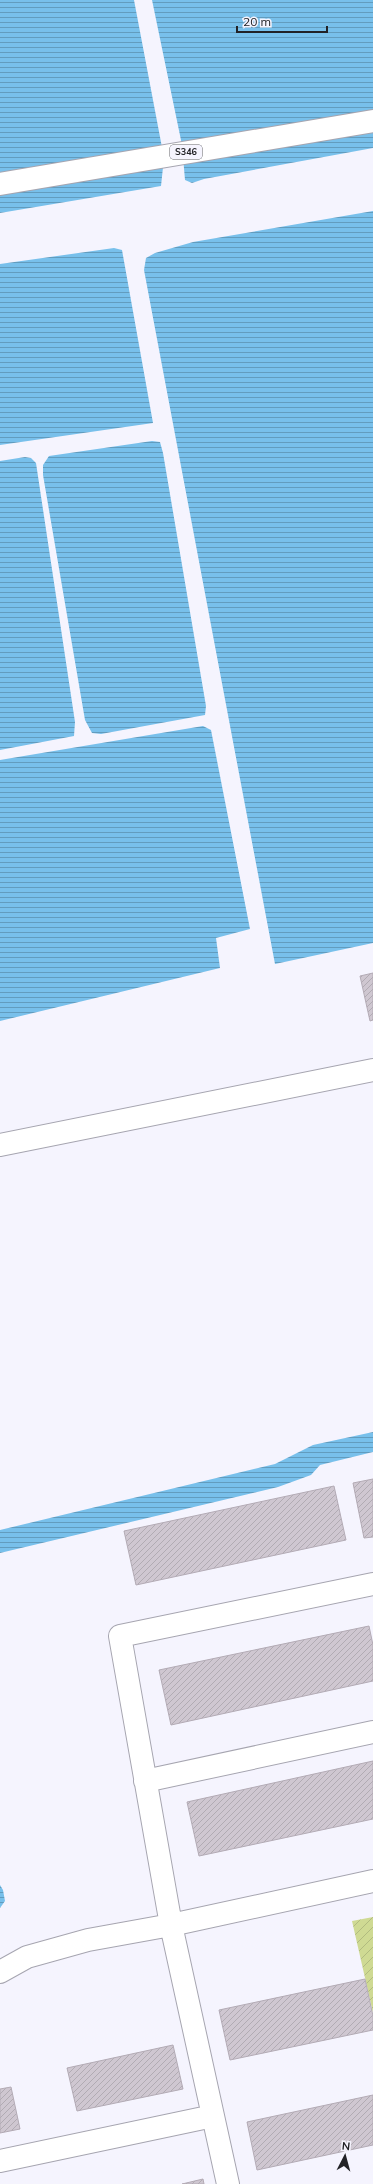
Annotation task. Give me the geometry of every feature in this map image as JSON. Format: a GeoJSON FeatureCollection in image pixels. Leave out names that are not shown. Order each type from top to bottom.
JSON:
{"type":"FeatureCollection","features":[{"type":"Feature","properties":{"kind":"street","name":"S346"},"geometry":{"type":"LineString","coordinates":[[0,184],[373,121]]}},
{"type":"Feature","properties":{"kind":"street"},"geometry":{"type":"LineString","coordinates":[[0,1145],[373,1070]]}},
{"type":"Feature","properties":{"kind":"street"},"geometry":{"type":"LineString","coordinates":[[228,2184],[171,1925],[120,1636],[373,1584]]}},
{"type":"Feature","properties":{"kind":"street"},"geometry":{"type":"LineString","coordinates":[[145,1781],[373,1732]]}},
{"type":"Feature","properties":{"kind":"street"},"geometry":{"type":"LineString","coordinates":[[0,1972],[27,1957],[80,1942],[171,1925],[373,1881]]}},
{"type":"Feature","properties":{"kind":"street"},"geometry":{"type":"LineString","coordinates":[[0,2161],[213,2116]]}},
{"type":"Feature","properties":{"kind":"green space"},"geometry":{"type":"Polygon","coordinates":[[[373,1917],[373,2013],[352,1921],[373,1917]]]}},
{"type":"Feature","properties":{"kind":"water"},"geometry":{"type":"Polygon","coordinates":[[[0,0],[134,0],[164,158],[161,186],[0,213],[0,0]]]}},
{"type":"Feature","properties":{"kind":"water"},"geometry":{"type":"Polygon","coordinates":[[[152,0],[373,0],[373,148],[204,179],[192,183],[185,180],[182,145],[152,0]]]}},
{"type":"Feature","properties":{"kind":"water"},"geometry":{"type":"Polygon","coordinates":[[[373,211],[373,943],[275,964],[144,270],[146,258],[155,253],[193,242],[373,211]]]}},
{"type":"Feature","properties":{"kind":"water"},"geometry":{"type":"Polygon","coordinates":[[[114,248],[122,250],[153,423],[0,445],[0,264],[114,248]]]}},
{"type":"Feature","properties":{"kind":"water"},"geometry":{"type":"Polygon","coordinates":[[[152,441],[160,442],[163,453],[206,706],[205,715],[101,734],[92,733],[85,720],[43,475],[43,465],[49,456],[152,441]]]}},
{"type":"Feature","properties":{"kind":"water"},"geometry":{"type":"Polygon","coordinates":[[[25,457],[31,458],[36,463],[75,722],[74,736],[0,750],[0,461],[25,457]]]}},
{"type":"Feature","properties":{"kind":"water"},"geometry":{"type":"Polygon","coordinates":[[[203,726],[211,730],[250,929],[216,938],[220,968],[0,1021],[0,760],[203,726]]]}},
{"type":"Feature","properties":{"kind":"water"},"geometry":{"type":"Polygon","coordinates":[[[373,1432],[373,1452],[320,1465],[311,1475],[278,1487],[0,1553],[0,1530],[275,1464],[313,1445],[373,1432]]]}},
{"type":"Feature","properties":{"kind":"water"},"geometry":{"type":"Polygon","coordinates":[[[0,1885],[3,1890],[5,1901],[0,1908],[0,1885]]]}},
{"type":"Feature","properties":{"kind":"building"},"geometry":{"type":"Polygon","coordinates":[[[373,973],[373,1020],[370,1021],[360,976],[373,973]]]}},
{"type":"Feature","properties":{"kind":"building"},"geometry":{"type":"Polygon","coordinates":[[[373,1479],[373,1537],[364,1538],[353,1483],[373,1479]]]}},
{"type":"Feature","properties":{"kind":"building"},"geometry":{"type":"Polygon","coordinates":[[[334,1486],[346,1540],[136,1585],[124,1531],[334,1486]]]}},
{"type":"Feature","properties":{"kind":"building"},"geometry":{"type":"Polygon","coordinates":[[[369,1626],[373,1645],[373,1681],[171,1725],[159,1670],[369,1626]]]}},
{"type":"Feature","properties":{"kind":"building"},"geometry":{"type":"Polygon","coordinates":[[[373,1761],[373,1819],[199,1856],[187,1802],[373,1761]]]}},
{"type":"Feature","properties":{"kind":"building"},"geometry":{"type":"Polygon","coordinates":[[[365,1979],[373,2016],[373,2030],[230,2060],[219,2010],[365,1979]]]}},
{"type":"Feature","properties":{"kind":"building"},"geometry":{"type":"Polygon","coordinates":[[[173,2045],[183,2089],[77,2111],[67,2068],[173,2045]]]}},
{"type":"Feature","properties":{"kind":"building"},"geometry":{"type":"Polygon","coordinates":[[[11,2087],[20,2129],[0,2133],[0,2089],[11,2087]]]}},
{"type":"Feature","properties":{"kind":"building"},"geometry":{"type":"Polygon","coordinates":[[[373,2095],[373,2145],[257,2170],[247,2122],[373,2095]]]}},
{"type":"Feature","properties":{"kind":"building"},"geometry":{"type":"Polygon","coordinates":[[[203,2179],[204,2184],[182,2184],[203,2179]]]}}]}
